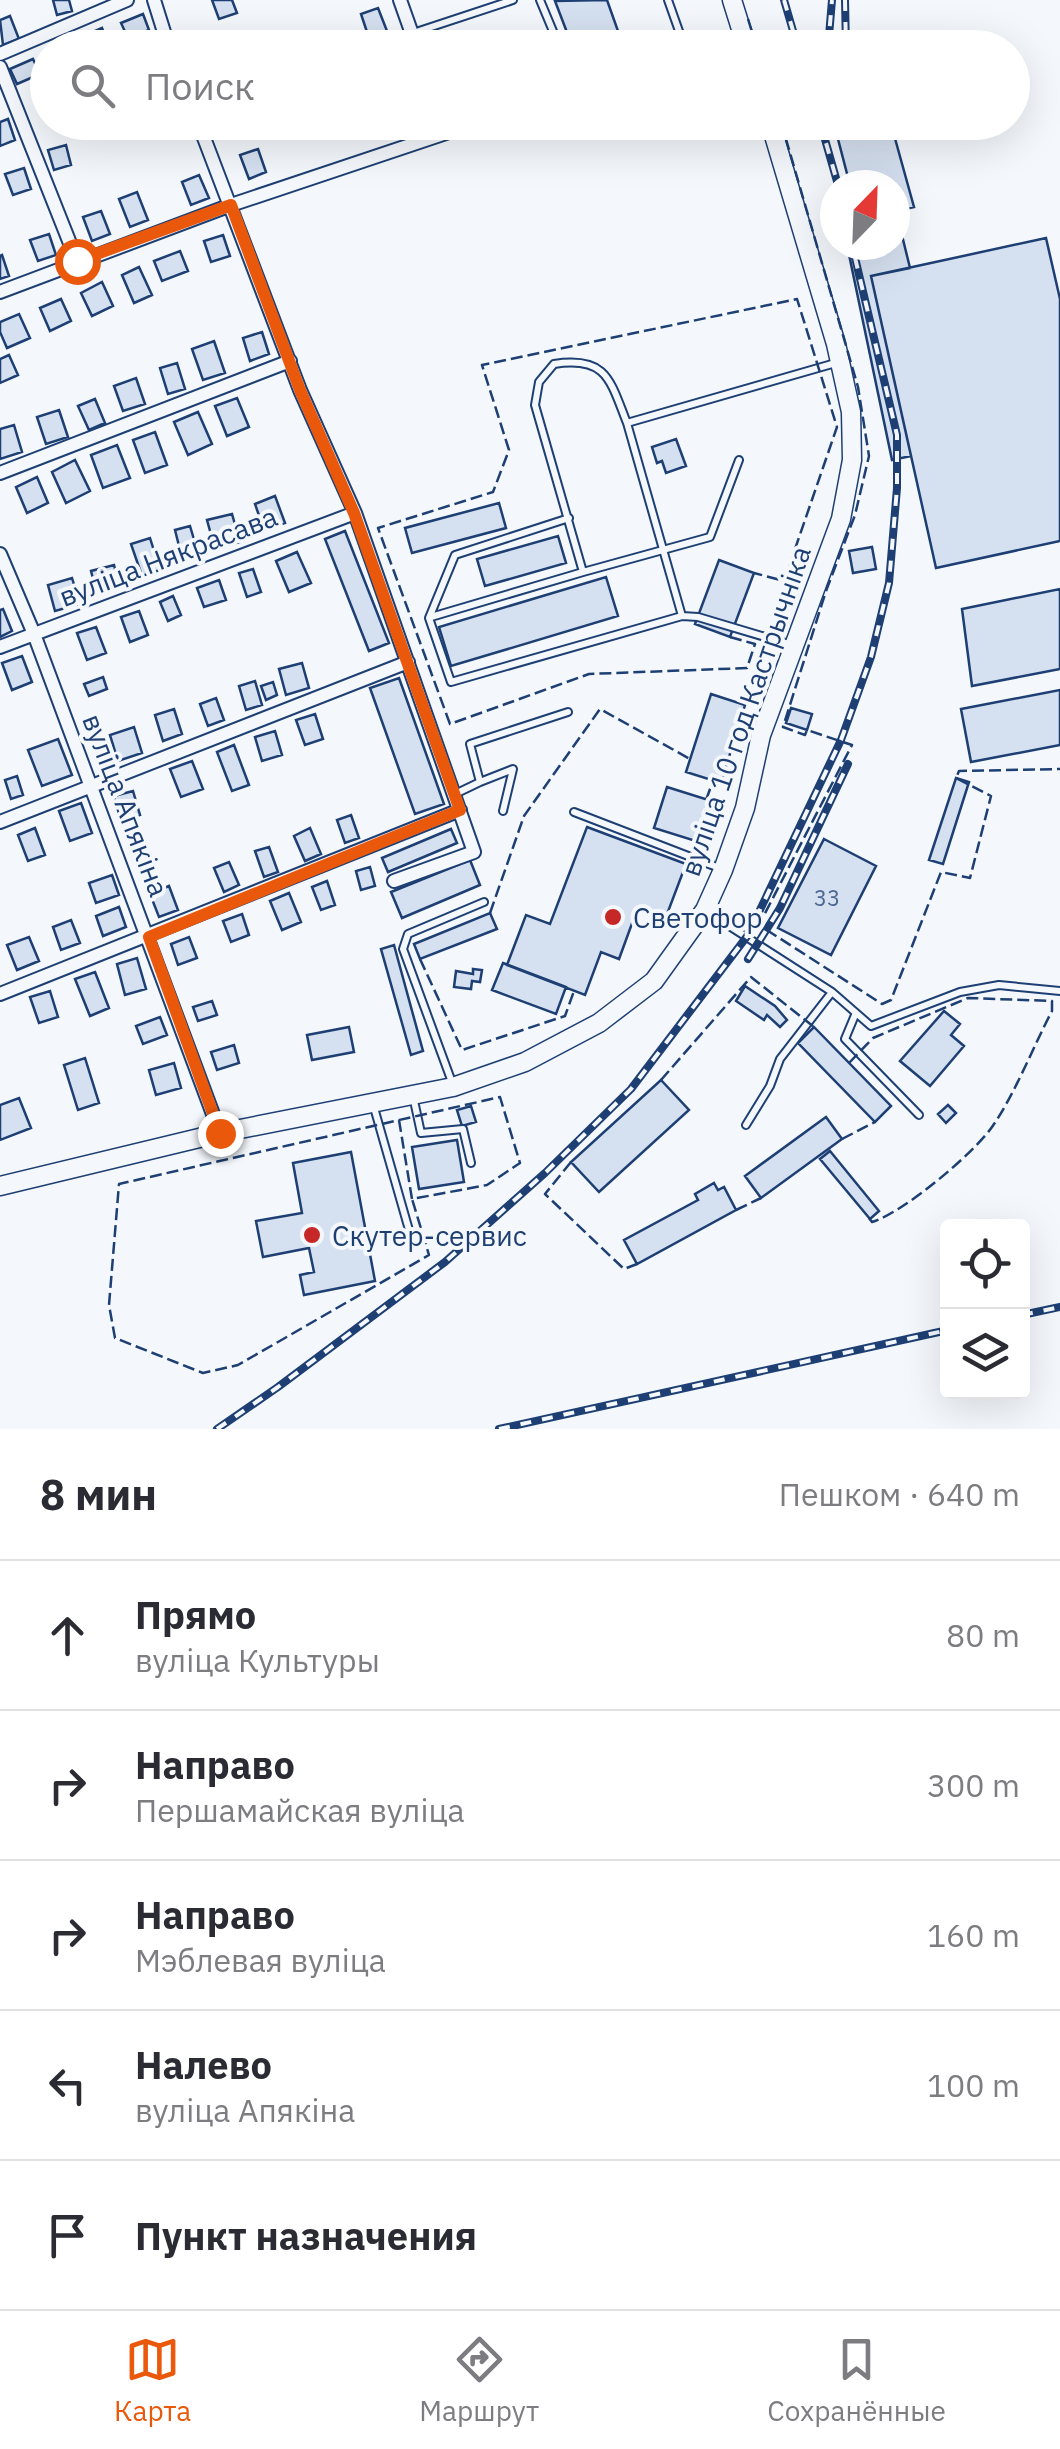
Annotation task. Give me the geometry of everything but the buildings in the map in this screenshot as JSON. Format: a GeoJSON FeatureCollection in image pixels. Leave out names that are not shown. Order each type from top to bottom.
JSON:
{"type":"FeatureCollection","features":[{"type":"Feature","properties":{"kind":"street"},"geometry":{"type":"LineString","coordinates":[[56,30],[127,0]]}},
{"type":"Feature","properties":{"kind":"street"},"geometry":{"type":"LineString","coordinates":[[154,0],[163,30]]}},
{"type":"Feature","properties":{"kind":"street"},"geometry":{"type":"LineString","coordinates":[[400,0],[410,30]]}},
{"type":"Feature","properties":{"kind":"street"},"geometry":{"type":"LineString","coordinates":[[732,0],[739,30]]}},
{"type":"Feature","properties":{"kind":"street"},"geometry":{"type":"LineString","coordinates":[[0,54],[30,41]]}},
{"type":"Feature","properties":{"kind":"street"},"geometry":{"type":"LineString","coordinates":[[0,67],[77,261]]}},
{"type":"Feature","properties":{"kind":"street"},"geometry":{"type":"LineString","coordinates":[[205,140],[354,513],[474,852],[394,881]]}},
{"type":"Feature","properties":{"kind":"street"},"geometry":{"type":"LineString","coordinates":[[0,292],[409,140]]}},
{"type":"Feature","properties":{"kind":"street","name":"вуліца 10 год Кастрычніка"},"geometry":{"type":"LineString","coordinates":[[0,1186],[220,1133],[453,1086],[525,1062],[599,1022],[654,981],[705,910],[723,870],[745,808],[760,735],[841,519],[852,460],[851,412],[840,362],[775,140]]}},
{"type":"Feature","properties":{"kind":"street"},"geometry":{"type":"LineString","coordinates":[[0,473],[290,360]]}},
{"type":"Feature","properties":{"kind":"street","name":"вуліца Някрасава"},"geometry":{"type":"LineString","coordinates":[[0,647],[354,513]]}},
{"type":"Feature","properties":{"kind":"street","name":"вуліца Апякіна"},"geometry":{"type":"LineString","coordinates":[[0,554],[34,634],[220,1133]]}},
{"type":"Feature","properties":{"kind":"street"},"geometry":{"type":"LineString","coordinates":[[0,822],[408,662]]}},
{"type":"Feature","properties":{"kind":"street"},"geometry":{"type":"LineString","coordinates":[[0,994],[460,810]]}},
{"type":"Feature","properties":{"kind":"lane"},"geometry":{"type":"LineString","coordinates":[[441,30],[514,0]]}},
{"type":"Feature","properties":{"kind":"lane"},"geometry":{"type":"LineString","coordinates":[[540,0],[552,30]]}},
{"type":"Feature","properties":{"kind":"lane"},"geometry":{"type":"LineString","coordinates":[[668,0],[679,30]]}},
{"type":"Feature","properties":{"kind":"lane"},"geometry":{"type":"LineString","coordinates":[[583,572],[535,405],[539,382],[554,364],[576,361],[596,365],[610,380],[627,423],[682,616]]}},
{"type":"Feature","properties":{"kind":"lane"},"geometry":{"type":"LineString","coordinates":[[627,423],[840,362]]}},
{"type":"Feature","properties":{"kind":"lane"},"geometry":{"type":"LineString","coordinates":[[429,618],[710,536],[739,460]]}},
{"type":"Feature","properties":{"kind":"lane"},"geometry":{"type":"LineString","coordinates":[[569,518],[455,556],[429,618],[451,682],[682,616],[794,645]]}},
{"type":"Feature","properties":{"kind":"lane"},"geometry":{"type":"LineString","coordinates":[[480,782],[470,744],[568,712]]}},
{"type":"Feature","properties":{"kind":"lane"},"geometry":{"type":"LineString","coordinates":[[454,794],[513,769],[503,812]]}},
{"type":"Feature","properties":{"kind":"lane"},"geometry":{"type":"LineString","coordinates":[[574,812],[723,870]]}},
{"type":"Feature","properties":{"kind":"lane"},"geometry":{"type":"LineString","coordinates":[[453,1086],[403,949],[408,934],[484,902]]}},
{"type":"Feature","properties":{"kind":"lane"},"geometry":{"type":"LineString","coordinates":[[705,910],[832,992],[871,1026],[960,992],[998,984],[1060,990]]}},
{"type":"Feature","properties":{"kind":"lane"},"geometry":{"type":"LineString","coordinates":[[746,1125],[770,1086],[780,1059],[832,992]]}},
{"type":"Feature","properties":{"kind":"lane"},"geometry":{"type":"LineString","coordinates":[[854,1015],[845,1039],[919,1114]]}},
{"type":"Feature","properties":{"kind":"lane"},"geometry":{"type":"LineString","coordinates":[[413,1094],[421,1133],[463,1129],[471,1163]]}},
{"type":"Feature","properties":{"kind":"lane"},"geometry":{"type":"LineString","coordinates":[[373,1102],[412,1244]]}},
{"type":"Feature","properties":{"kind":"railway"},"geometry":{"type":"LineString","coordinates":[[784,0],[793,30]]}},
{"type":"Feature","properties":{"kind":"railway"},"geometry":{"type":"LineString","coordinates":[[830,30],[832,0]]}},
{"type":"Feature","properties":{"kind":"railway"},"geometry":{"type":"LineString","coordinates":[[845,0],[846,30]]}},
{"type":"Feature","properties":{"kind":"railway"},"geometry":{"type":"LineString","coordinates":[[825,140],[834,170]]}},
{"type":"Feature","properties":{"kind":"railway"},"geometry":{"type":"LineString","coordinates":[[217,1429],[445,1262],[545,1173],[631,1089],[748,935],[841,740],[871,657],[889,583],[897,435],[856,260]]}},
{"type":"Feature","properties":{"kind":"railway"},"geometry":{"type":"LineString","coordinates":[[748,959],[780,908],[848,764]]}},
{"type":"Feature","properties":{"kind":"railway"},"geometry":{"type":"LineString","coordinates":[[1030,1313],[1060,1307]]}},
{"type":"Feature","properties":{"kind":"railway"},"geometry":{"type":"LineString","coordinates":[[499,1429],[940,1332]]}},
{"type":"Feature","properties":{"kind":"fence"},"geometry":{"type":"LineString","coordinates":[[748,19],[751,30]]}},
{"type":"Feature","properties":{"kind":"fence"},"geometry":{"type":"LineString","coordinates":[[786,140],[858,387],[869,456],[855,515],[826,591],[783,727],[805,735],[807,730],[852,745],[759,925],[882,1004],[891,1000],[941,872],[970,878],[991,796],[956,778],[959,771],[1060,769]]}},
{"type":"Feature","properties":{"kind":"fence"},"geometry":{"type":"LineString","coordinates":[[730,637],[755,644],[747,668],[589,674],[450,724],[378,528],[493,492],[509,450],[482,365],[797,299],[837,427],[784,581],[754,573]]}},
{"type":"Feature","properties":{"kind":"fence"},"geometry":{"type":"LineString","coordinates":[[490,913],[524,816],[600,709],[690,759]]}},
{"type":"Feature","properties":{"kind":"fence"},"geometry":{"type":"LineString","coordinates":[[706,800],[713,781]]}},
{"type":"Feature","properties":{"kind":"fence"},"geometry":{"type":"LineString","coordinates":[[420,959],[462,1050],[565,1016],[574,991]]}},
{"type":"Feature","properties":{"kind":"fence"},"geometry":{"type":"LineString","coordinates":[[661,1080],[751,977],[814,1027]]}},
{"type":"Feature","properties":{"kind":"fence"},"geometry":{"type":"LineString","coordinates":[[849,1063],[873,1038],[968,998],[1052,1001],[1052,1011],[1016,1085],[982,1139],[901,1207],[872,1222],[866,1214]]}},
{"type":"Feature","properties":{"kind":"fence"},"geometry":{"type":"LineString","coordinates":[[399,1120],[412,1199],[487,1185],[520,1163],[500,1097],[119,1184],[109,1305],[115,1338],[203,1373],[238,1365],[429,1255],[412,1199]]}},
{"type":"Feature","properties":{"kind":"fence"},"geometry":{"type":"LineString","coordinates":[[842,1139],[875,1122]]}},
{"type":"Feature","properties":{"kind":"fence"},"geometry":{"type":"LineString","coordinates":[[571,1162],[545,1194],[624,1269],[637,1264]]}},
{"type":"Feature","properties":{"kind":"fence"},"geometry":{"type":"LineString","coordinates":[[736,1210],[761,1198]]}},
{"type":"Feature","properties":{"kind":"place","name":"Светофор"},"geometry":{"type":"Point","coordinates":[613,917]}},
{"type":"Feature","properties":{"kind":"place","name":"Скутер-сервис"},"geometry":{"type":"Point","coordinates":[312,1235]}},
{"type":"Feature","properties":{"kind":"route"},"geometry":{"type":"LineString","coordinates":[[77,261],[231,205],[300,390],[354,513],[460,810],[149,937],[220,1133]]}}]}
